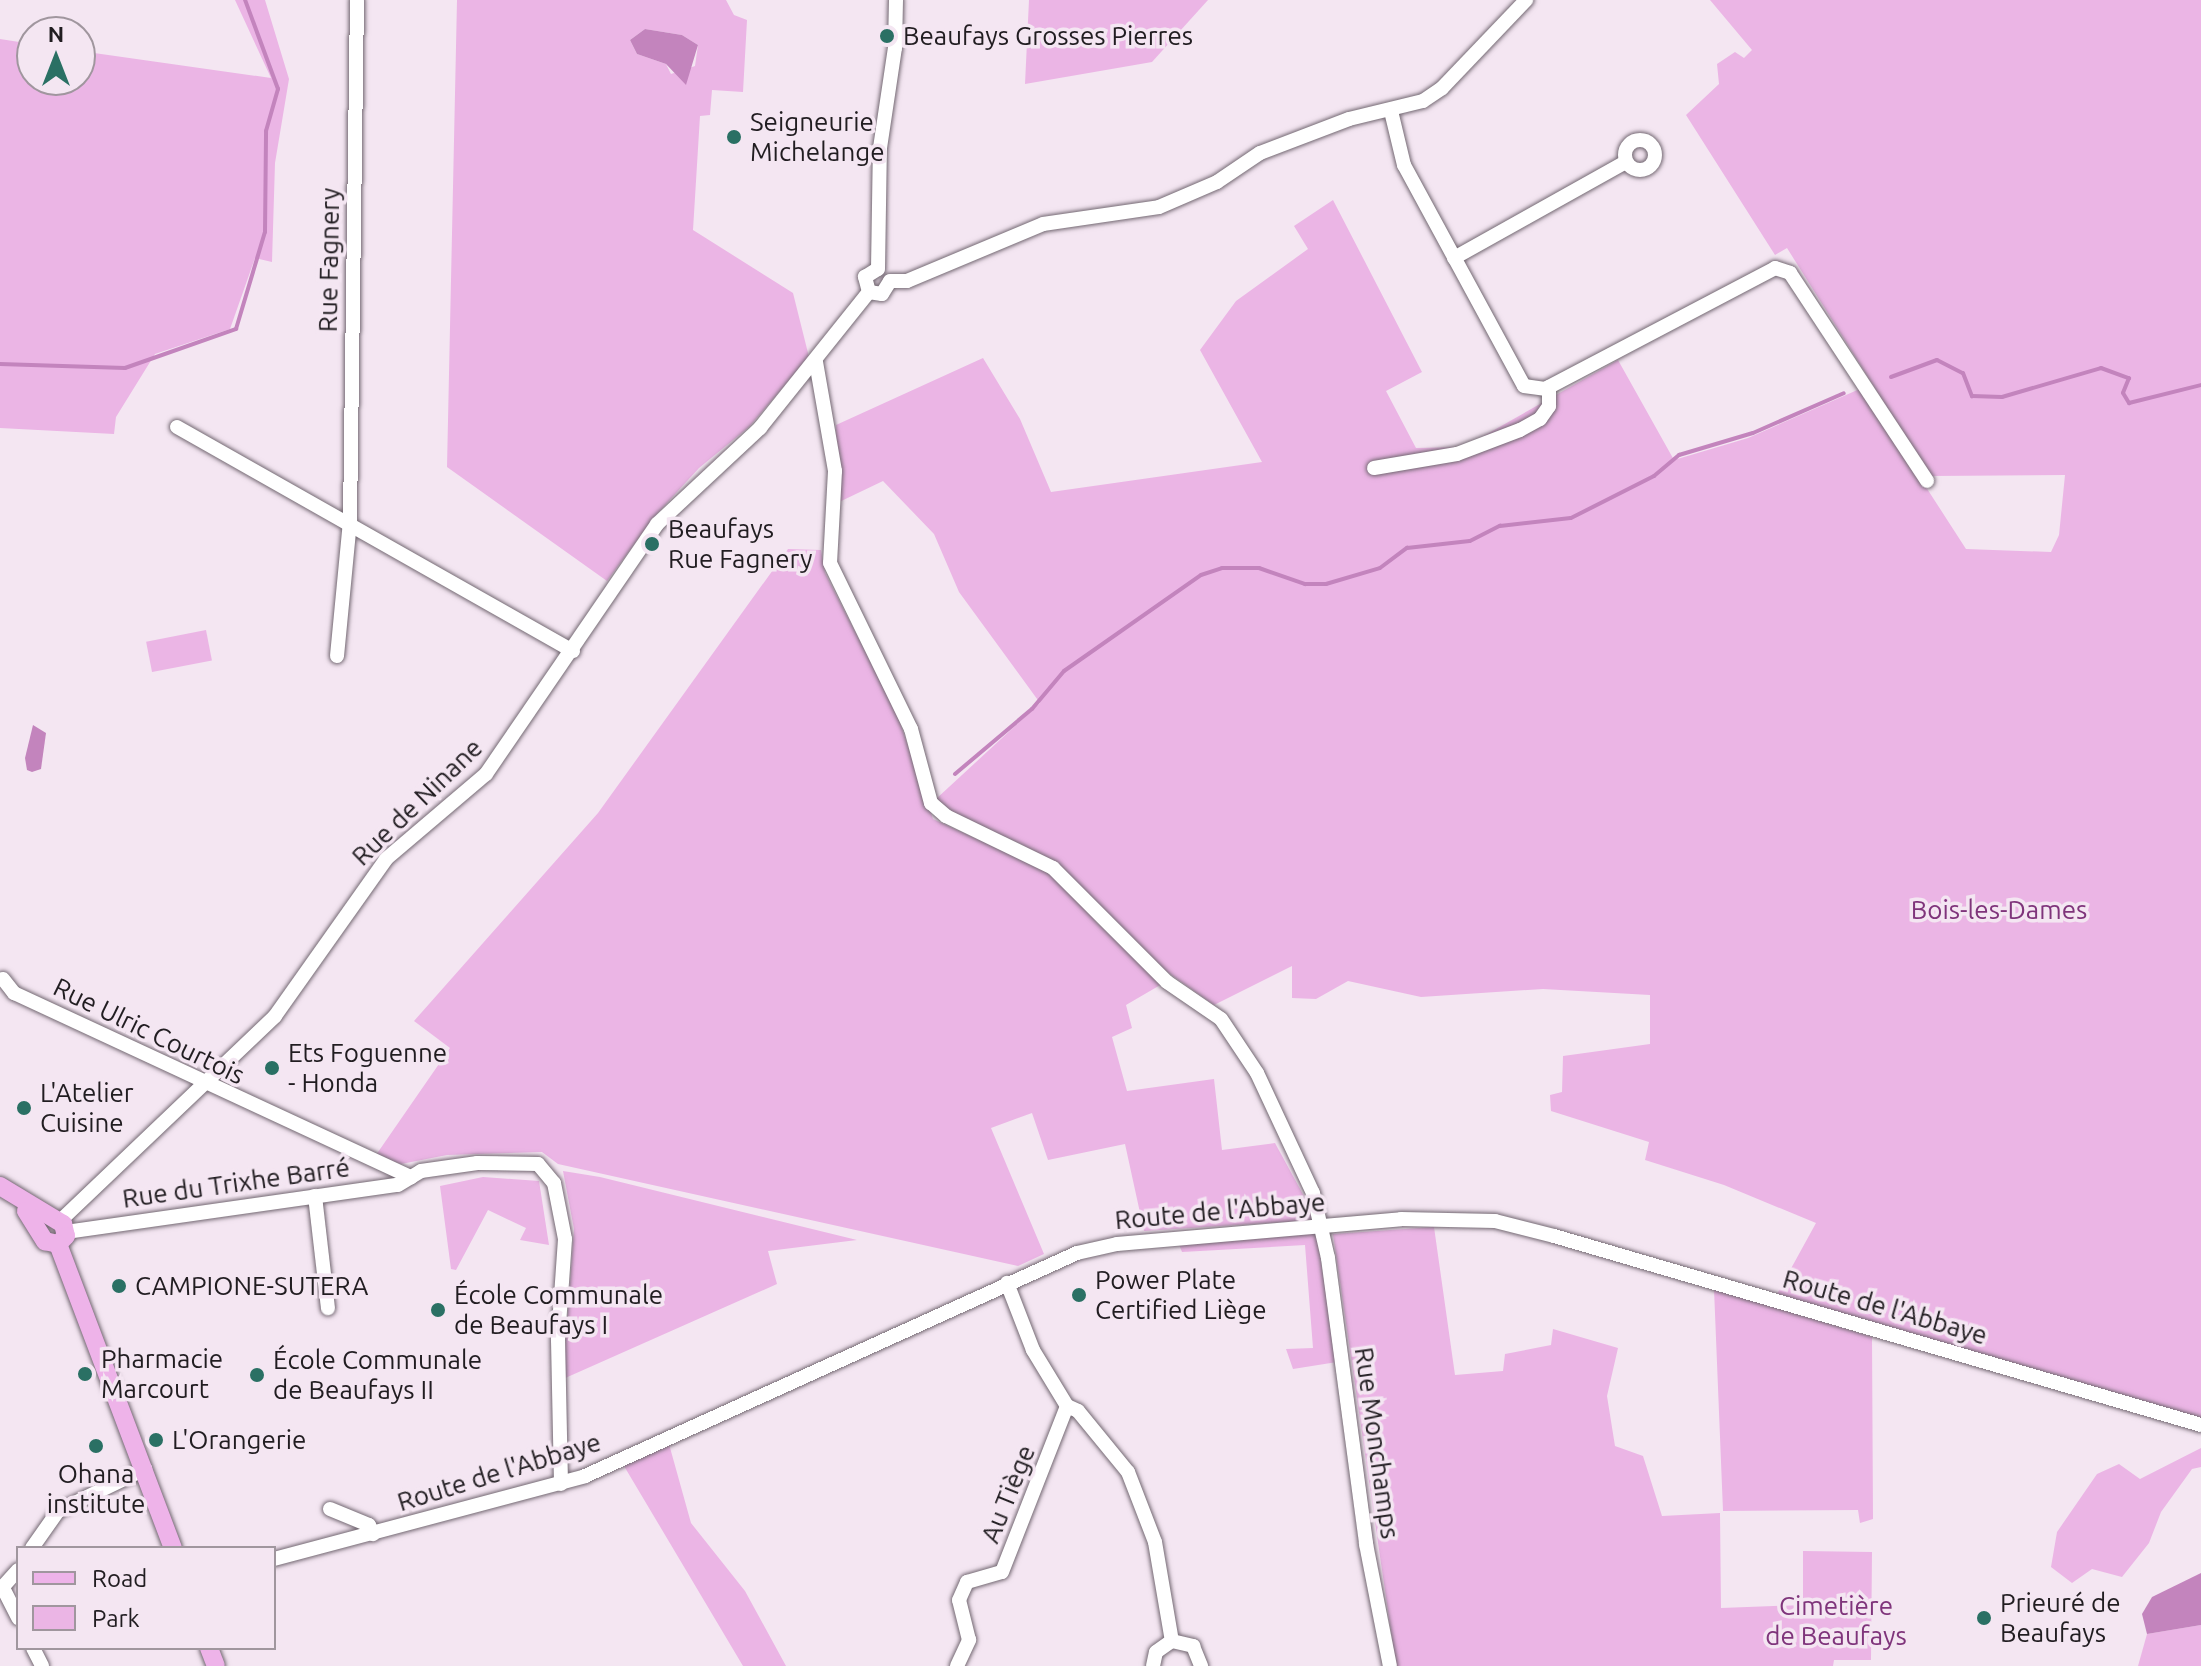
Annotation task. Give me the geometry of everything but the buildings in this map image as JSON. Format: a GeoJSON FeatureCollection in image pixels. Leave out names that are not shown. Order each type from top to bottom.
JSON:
{"type":"FeatureCollection","features":[{"type":"Feature","properties":{"kind":"main road"},"geometry":{"type":"LineString","coordinates":[[7,1191],[55,1229],[172,1546]]}},
{"type":"Feature","properties":{"kind":"street","name":"Rue Fagnery"},"geometry":{"type":"LineString","coordinates":[[337,656],[350,520],[357,0]]}},
{"type":"Feature","properties":{"kind":"street"},"geometry":{"type":"LineString","coordinates":[[896,0],[895,48],[880,148],[878,269],[890,281],[907,281],[1043,224],[1159,207],[1217,182],[1260,153],[1349,119],[1391,111],[1442,88],[1526,0]]}},
{"type":"Feature","properties":{"kind":"street"},"geometry":{"type":"LineString","coordinates":[[1391,111],[1404,165],[1524,386],[1535,391],[1549,387],[1775,268],[1790,273],[1927,481]]}},
{"type":"Feature","properties":{"kind":"street"},"geometry":{"type":"LineString","coordinates":[[1454,258],[1626,162]]}},
{"type":"Feature","properties":{"kind":"street"},"geometry":{"type":"LineString","coordinates":[[878,269],[865,277],[869,292],[882,294],[890,281]]}},
{"type":"Feature","properties":{"kind":"street","name":"Rue de Ninane"},"geometry":{"type":"LineString","coordinates":[[55,1229],[275,1016],[386,859],[486,774],[657,524],[760,428],[816,362],[869,292]]}},
{"type":"Feature","properties":{"kind":"street","name":"Rue Monchamps"},"geometry":{"type":"LineString","coordinates":[[816,362],[834,447],[830,563],[911,729],[931,803],[946,816],[1053,868],[1154,970],[1221,1019],[1257,1073],[1313,1193],[1322,1226],[1366,1544],[1390,1666]]}},
{"type":"Feature","properties":{"kind":"street"},"geometry":{"type":"LineString","coordinates":[[1374,468],[1457,454],[1520,430],[1540,419],[1549,406],[1549,387]]}},
{"type":"Feature","properties":{"kind":"street"},"geometry":{"type":"LineString","coordinates":[[177,427],[350,520],[573,651]]}},
{"type":"Feature","properties":{"kind":"street","name":"Rue Ulric Courtois"},"geometry":{"type":"LineString","coordinates":[[3,979],[14,993],[194,1075],[205,1085],[411,1177]]}},
{"type":"Feature","properties":{"kind":"street","name":"Rue du Trixhe Barré"},"geometry":{"type":"LineString","coordinates":[[55,1229],[398,1185],[411,1177],[477,1163],[538,1164],[551,1176],[565,1239],[558,1355],[561,1484]]}},
{"type":"Feature","properties":{"kind":"street"},"geometry":{"type":"LineString","coordinates":[[315,1196],[328,1308]]}},
{"type":"Feature","properties":{"kind":"street","name":"Route de l'Abbaye"},"geometry":{"type":"LineString","coordinates":[[276,1558],[561,1484],[1007,1283],[1100,1247],[1444,1217],[1495,1221],[2201,1425]]}},
{"type":"Feature","properties":{"kind":"street"},"geometry":{"type":"LineString","coordinates":[[1007,1283],[1033,1350],[1067,1406],[1078,1411],[1128,1472],[1155,1542],[1172,1641]]}},
{"type":"Feature","properties":{"kind":"street","name":"Au Tiège"},"geometry":{"type":"LineString","coordinates":[[957,1666],[969,1640],[959,1600],[967,1582],[1002,1572],[1067,1406]]}},
{"type":"Feature","properties":{"kind":"street"},"geometry":{"type":"LineString","coordinates":[[33,1546],[58,1511],[145,1469]]}},
{"type":"Feature","properties":{"kind":"street"},"geometry":{"type":"LineString","coordinates":[[330,1509],[369,1525],[373,1534]]}},
{"type":"Feature","properties":{"kind":"street"},"geometry":{"type":"LineString","coordinates":[[16,1572],[2,1589],[16,1614]]}},
{"type":"Feature","properties":{"kind":"street"},"geometry":{"type":"LineString","coordinates":[[1153,1666],[1156,1652],[1172,1641],[1193,1646],[1201,1666]]}},
{"type":"Feature","properties":{"kind":"green space"},"geometry":{"type":"Polygon","coordinates":[[[235,0],[265,0],[289,79],[275,163],[272,262],[255,258],[230,329],[155,354],[116,417],[114,434],[0,428],[0,39],[16,42],[16,96],[96,96],[96,53],[271,78],[235,0]]]}},
{"type":"Feature","properties":{"kind":"green space"},"geometry":{"type":"Polygon","coordinates":[[[457,0],[726,0],[734,15],[747,20],[743,92],[712,90],[710,115],[700,116],[693,230],[793,293],[809,357],[749,427],[699,468],[655,516],[607,581],[447,467],[457,0]],[[645,29],[630,40],[637,54],[666,64],[671,74],[695,66],[698,45],[682,35],[645,29]]]}},
{"type":"Feature","properties":{"kind":"green space"},"geometry":{"type":"Polygon","coordinates":[[[1029,0],[1208,0],[1152,62],[1025,84],[1029,0]]]}},
{"type":"Feature","properties":{"kind":"green space","name":"Bois-les-Dames"},"geometry":{"type":"Polygon","coordinates":[[[1710,0],[2201,0],[2201,1418],[1777,1294],[1816,1223],[1724,1185],[1645,1160],[1649,1142],[1551,1111],[1550,1095],[1562,1092],[1563,1056],[1650,1044],[1650,995],[1543,989],[1421,997],[1348,981],[1316,999],[1292,998],[1292,966],[1214,1005],[1163,969],[1068,874],[1021,844],[947,812],[936,799],[1040,703],[959,592],[934,534],[883,481],[835,504],[836,425],[983,358],[1020,419],[1051,492],[1262,462],[1200,350],[1236,301],[1308,249],[1294,226],[1333,200],[1422,372],[1386,391],[1416,448],[1464,447],[1618,360],[1674,460],[1748,438],[1862,388],[1966,549],[2051,552],[2059,535],[2065,475],[1930,476],[1787,248],[1775,255],[1686,115],[1719,84],[1717,64],[1735,52],[1744,58],[1752,50],[1710,0]]]}},
{"type":"Feature","properties":{"kind":"green space"},"geometry":{"type":"Polygon","coordinates":[[[788,549],[821,550],[825,573],[897,714],[933,819],[1055,875],[1097,923],[1162,984],[1126,1005],[1132,1028],[1112,1037],[1127,1091],[1214,1079],[1222,1150],[1275,1143],[1317,1220],[1144,1231],[1125,1144],[1048,1160],[1032,1113],[991,1128],[1044,1254],[1018,1266],[558,1164],[542,1152],[447,1155],[401,1164],[376,1155],[450,1048],[414,1021],[598,813],[788,549]]]}},
{"type":"Feature","properties":{"kind":"green space"},"geometry":{"type":"Polygon","coordinates":[[[206,630],[212,660],[152,672],[146,642],[206,630]]]}},
{"type":"Feature","properties":{"kind":"green space"},"geometry":{"type":"Polygon","coordinates":[[[563,1171],[600,1177],[857,1240],[768,1251],[777,1284],[563,1379],[574,1229],[563,1171]]]}},
{"type":"Feature","properties":{"kind":"green space"},"geometry":{"type":"Polygon","coordinates":[[[483,1177],[539,1181],[549,1245],[520,1240],[526,1228],[488,1210],[456,1270],[451,1269],[440,1186],[483,1177]]]}},
{"type":"Feature","properties":{"kind":"green space","name":"Cimetière de Beaufays"},"geometry":{"type":"Polygon","coordinates":[[[1434,1227],[1455,1375],[1503,1371],[1505,1354],[1551,1345],[1553,1329],[1618,1348],[1607,1396],[1615,1446],[1643,1456],[1662,1516],[1720,1513],[1721,1608],[1803,1605],[1803,1551],[1872,1552],[1871,1660],[1834,1660],[1833,1666],[1396,1666],[1333,1234],[1434,1227]]]}},
{"type":"Feature","properties":{"kind":"green space"},"geometry":{"type":"Polygon","coordinates":[[[1316,1232],[1337,1362],[1293,1369],[1286,1349],[1313,1348],[1305,1245],[1182,1252],[1178,1242],[1316,1232]]]}},
{"type":"Feature","properties":{"kind":"green space"},"geometry":{"type":"Polygon","coordinates":[[[1714,1289],[1872,1337],[1873,1519],[1860,1523],[1858,1510],[1723,1511],[1714,1289]]]}},
{"type":"Feature","properties":{"kind":"green space"},"geometry":{"type":"Polygon","coordinates":[[[669,1444],[691,1523],[745,1591],[786,1666],[743,1666],[624,1466],[669,1444]]]}},
{"type":"Feature","properties":{"kind":"green space"},"geometry":{"type":"Polygon","coordinates":[[[2201,1448],[2201,1467],[2192,1469],[2161,1512],[2149,1543],[2122,1577],[2092,1569],[2072,1583],[2051,1567],[2057,1532],[2097,1474],[2119,1464],[2140,1479],[2201,1448]]]}},
{"type":"Feature","properties":{"kind":"green space"},"geometry":{"type":"Polygon","coordinates":[[[2201,1625],[2201,1666],[2138,1666],[2147,1634],[2201,1625]]]}},
{"type":"Feature","properties":{"kind":"shaded area"},"geometry":{"type":"Polygon","coordinates":[[[645,29],[682,35],[698,45],[686,85],[666,64],[637,54],[630,40],[645,29]]]}},
{"type":"Feature","properties":{"kind":"shaded area"},"geometry":{"type":"Polygon","coordinates":[[[33,725],[46,733],[41,769],[32,772],[27,770],[25,758],[33,725]]]}},
{"type":"Feature","properties":{"kind":"shaded area"},"geometry":{"type":"Polygon","coordinates":[[[2201,1573],[2201,1625],[2147,1634],[2142,1614],[2152,1597],[2201,1573]]]}},
{"type":"Feature","properties":{"kind":"waterway"},"geometry":{"type":"LineString","coordinates":[[0,364],[125,368],[236,329],[265,232],[266,131],[278,89],[245,0]]}},
{"type":"Feature","properties":{"kind":"waterway"},"geometry":{"type":"LineString","coordinates":[[1891,377],[1937,360],[1963,373],[1972,396],[2002,397],[2101,368],[2129,378],[2123,393],[2129,403],[2201,385]]}},
{"type":"Feature","properties":{"kind":"waterway"},"geometry":{"type":"LineString","coordinates":[[955,774],[1032,709],[1064,671],[1201,575],[1222,568],[1259,568],[1305,584],[1326,584],[1380,568],[1407,548],[1470,541],[1500,526],[1571,518],[1654,476],[1679,455],[1753,433],[1844,393]]}},
{"type":"Feature","properties":{"kind":"place","name":"Beaufays Grosses Pierres"},"geometry":{"type":"Point","coordinates":[887,36]}},
{"type":"Feature","properties":{"kind":"place","name":"Seigneurie Michelange"},"geometry":{"type":"Point","coordinates":[734,137]}},
{"type":"Feature","properties":{"kind":"place","name":"Beaufays Rue Fagnery"},"geometry":{"type":"Point","coordinates":[652,544]}},
{"type":"Feature","properties":{"kind":"place","name":"Ets Foguenne - Honda"},"geometry":{"type":"Point","coordinates":[272,1068]}},
{"type":"Feature","properties":{"kind":"place","name":"L'Atelier Cuisine"},"geometry":{"type":"Point","coordinates":[24,1108]}},
{"type":"Feature","properties":{"kind":"place","name":"CAMPIONE-SUTERA"},"geometry":{"type":"Point","coordinates":[119,1286]}},
{"type":"Feature","properties":{"kind":"place","name":"Power Plate Certified Liège"},"geometry":{"type":"Point","coordinates":[1079,1295]}},
{"type":"Feature","properties":{"kind":"place","name":"École Communale de Beaufays I"},"geometry":{"type":"Point","coordinates":[438,1310]}},
{"type":"Feature","properties":{"kind":"place","name":"Pharmacie Marcourt"},"geometry":{"type":"Point","coordinates":[85,1374]}},
{"type":"Feature","properties":{"kind":"place","name":"École Communale de Beaufays II"},"geometry":{"type":"Point","coordinates":[257,1375]}},
{"type":"Feature","properties":{"kind":"place","name":"L'Orangerie"},"geometry":{"type":"Point","coordinates":[156,1440]}},
{"type":"Feature","properties":{"kind":"place","name":"Ohana institute"},"geometry":{"type":"Point","coordinates":[96,1446]}},
{"type":"Feature","properties":{"kind":"place","name":"Prieuré de Beaufays"},"geometry":{"type":"Point","coordinates":[1984,1618]}}]}
